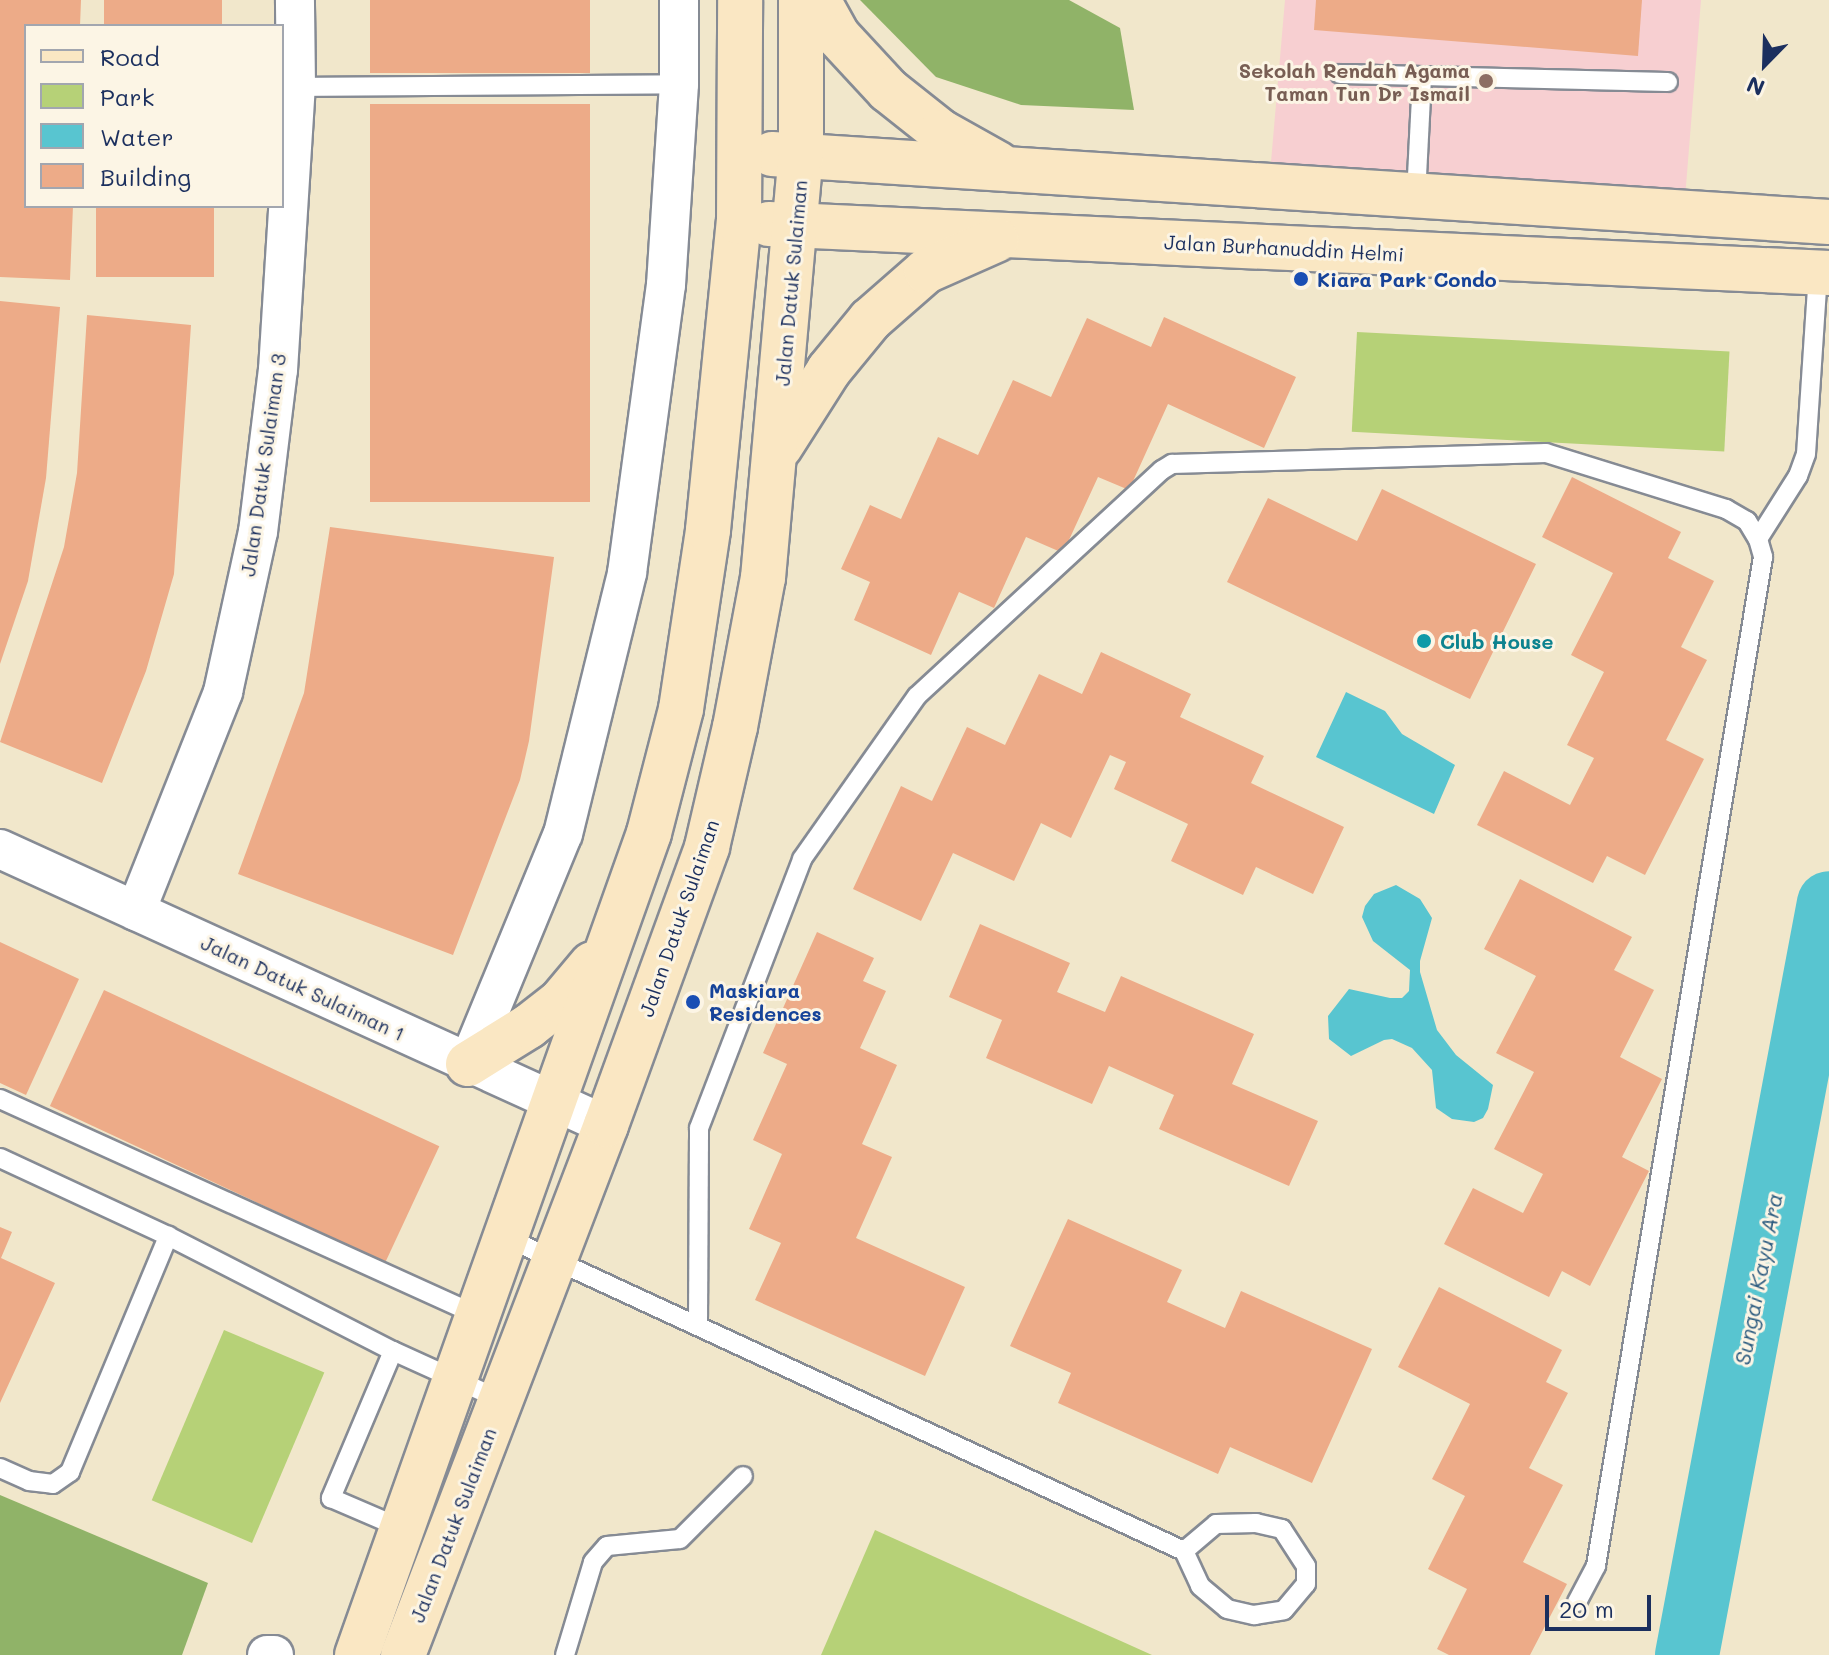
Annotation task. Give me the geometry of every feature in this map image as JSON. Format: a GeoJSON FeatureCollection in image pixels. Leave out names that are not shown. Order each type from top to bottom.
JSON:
{"type":"FeatureCollection","features":[{"type":"Feature","properties":{"kind":"main road"},"geometry":{"type":"LineString","coordinates":[[362,1642],[649,833],[681,709],[708,530],[739,222],[742,152],[740,0]]}},
{"type":"Feature","properties":{"kind":"main road","name":"Jalan Datuk Sulaiman"},"geometry":{"type":"LineString","coordinates":[[404,1652],[606,1125],[707,847],[735,727],[763,578],[801,156],[801,0]]}},
{"type":"Feature","properties":{"kind":"main road"},"geometry":{"type":"LineString","coordinates":[[818,0],[838,36],[888,90],[941,132],[1007,169]]}},
{"type":"Feature","properties":{"kind":"main road"},"geometry":{"type":"LineString","coordinates":[[742,152],[1829,222]]}},
{"type":"Feature","properties":{"kind":"main road","name":"Jalan Burhanuddin Helmi"},"geometry":{"type":"LineString","coordinates":[[739,222],[1824,272]]}},
{"type":"Feature","properties":{"kind":"main road"},"geometry":{"type":"LineString","coordinates":[[776,453],[829,370],[870,320],[926,271],[1006,235]]}},
{"type":"Feature","properties":{"kind":"main road"},"geometry":{"type":"LineString","coordinates":[[468,1064],[529,1026],[561,1001],[609,943]]}},
{"type":"Feature","properties":{"kind":"street","name":"Jalan Datuk Sulaiman 3"},"geometry":{"type":"LineString","coordinates":[[136,911],[223,692],[258,532],[278,370],[296,87],[295,0]]}},
{"type":"Feature","properties":{"kind":"street"},"geometry":{"type":"LineString","coordinates":[[468,1064],[563,834],[627,573],[666,285],[679,84],[679,0]]}},
{"type":"Feature","properties":{"kind":"street","name":"Jalan Datuk Sulaiman 1"},"geometry":{"type":"LineString","coordinates":[[0,849],[606,1125]]}},
{"type":"Feature","properties":{"kind":"street"},"geometry":{"type":"LineString","coordinates":[[267,1655],[274,1655]]}},
{"type":"Feature","properties":{"kind":"lane"},"geometry":{"type":"LineString","coordinates":[[1340,74],[1668,82]]}},
{"type":"Feature","properties":{"kind":"lane"},"geometry":{"type":"LineString","coordinates":[[1416,196],[1422,76]]}},
{"type":"Feature","properties":{"kind":"lane"},"geometry":{"type":"LineString","coordinates":[[296,87],[679,84]]}},
{"type":"Feature","properties":{"kind":"lane"},"geometry":{"type":"LineString","coordinates":[[1758,539],[1798,476],[1806,454],[1824,272]]}},
{"type":"Feature","properties":{"kind":"lane"},"geometry":{"type":"LineString","coordinates":[[698,1325],[699,1128],[802,859],[917,696],[1162,470],[1172,464],[1546,453],[1726,509],[1747,521],[1758,539],[1763,557],[1596,1566],[1577,1602]]}},
{"type":"Feature","properties":{"kind":"lane"},"geometry":{"type":"LineString","coordinates":[[0,1099],[477,1315]]}},
{"type":"Feature","properties":{"kind":"lane"},"geometry":{"type":"LineString","coordinates":[[0,1158],[168,1236],[393,1351],[501,1400]]}},
{"type":"Feature","properties":{"kind":"lane"},"geometry":{"type":"LineString","coordinates":[[0,1468],[29,1481],[53,1484],[70,1472],[168,1236]]}},
{"type":"Feature","properties":{"kind":"lane"},"geometry":{"type":"LineString","coordinates":[[505,1237],[1184,1551],[1200,1586],[1227,1609],[1254,1615],[1284,1610],[1306,1584],[1306,1566],[1282,1529],[1256,1523],[1216,1524],[1184,1551]]}},
{"type":"Feature","properties":{"kind":"lane"},"geometry":{"type":"LineString","coordinates":[[393,1351],[331,1498],[403,1529]]}},
{"type":"Feature","properties":{"kind":"lane"},"geometry":{"type":"LineString","coordinates":[[565,1655],[593,1562],[607,1546],[680,1539],[743,1476]]}},
{"type":"Feature","properties":{"kind":"shaded area","name":"Sekolah Rendah Agama Taman Tun Dr Ismail"},"geometry":{"type":"Polygon","coordinates":[[[1285,0],[1701,0],[1685,198],[1271,162],[1285,0]]]}},
{"type":"Feature","properties":{"kind":"green space"},"geometry":{"type":"Polygon","coordinates":[[[860,0],[1069,0],[1120,28],[1134,110],[1021,105],[936,77],[860,0]]]}},
{"type":"Feature","properties":{"kind":"green space"},"geometry":{"type":"Polygon","coordinates":[[[1357,332],[1729,352],[1724,451],[1352,432],[1357,332]]]}},
{"type":"Feature","properties":{"kind":"green space"},"geometry":{"type":"Polygon","coordinates":[[[224,1330],[324,1373],[252,1543],[152,1500],[224,1330]]]}},
{"type":"Feature","properties":{"kind":"green space"},"geometry":{"type":"Polygon","coordinates":[[[0,1495],[208,1583],[182,1655],[0,1655],[0,1495]]]}},
{"type":"Feature","properties":{"kind":"green space"},"geometry":{"type":"Polygon","coordinates":[[[875,1530],[1152,1655],[821,1655],[875,1530]]]}},
{"type":"Feature","properties":{"kind":"water"},"geometry":{"type":"Polygon","coordinates":[[[1346,692],[1385,711],[1402,734],[1455,765],[1434,814],[1316,757],[1346,692]]]}},
{"type":"Feature","properties":{"kind":"water"},"geometry":{"type":"Polygon","coordinates":[[[1396,885],[1420,899],[1432,918],[1420,972],[1437,1030],[1456,1055],[1493,1085],[1488,1109],[1483,1118],[1474,1122],[1452,1119],[1436,1108],[1432,1070],[1412,1048],[1392,1039],[1384,1040],[1351,1056],[1329,1039],[1328,1016],[1349,989],[1390,998],[1402,998],[1409,991],[1410,970],[1373,941],[1362,917],[1365,906],[1374,894],[1396,885]]]}},
{"type":"Feature","properties":{"kind":"building"},"geometry":{"type":"Polygon","coordinates":[[[0,0],[81,0],[80,24],[24,24],[24,208],[73,208],[70,280],[0,277],[0,0]]]}},
{"type":"Feature","properties":{"kind":"building"},"geometry":{"type":"Polygon","coordinates":[[[104,0],[222,0],[222,24],[104,24],[104,0]]]}},
{"type":"Feature","properties":{"kind":"building"},"geometry":{"type":"Polygon","coordinates":[[[370,0],[590,0],[590,73],[370,73],[370,0]]]}},
{"type":"Feature","properties":{"kind":"building"},"geometry":{"type":"Polygon","coordinates":[[[1316,0],[1642,0],[1638,56],[1314,30],[1316,0]]]}},
{"type":"Feature","properties":{"kind":"building"},"geometry":{"type":"Polygon","coordinates":[[[370,104],[590,104],[590,502],[370,502],[370,104]]]}},
{"type":"Feature","properties":{"kind":"building"},"geometry":{"type":"Polygon","coordinates":[[[96,208],[214,208],[214,277],[96,277],[96,208]]]}},
{"type":"Feature","properties":{"kind":"building"},"geometry":{"type":"Polygon","coordinates":[[[0,301],[60,307],[46,478],[28,581],[0,664],[0,301]]]}},
{"type":"Feature","properties":{"kind":"building"},"geometry":{"type":"Polygon","coordinates":[[[87,315],[191,325],[174,574],[146,671],[102,783],[0,742],[64,547],[77,473],[87,315]]]}},
{"type":"Feature","properties":{"kind":"building"},"geometry":{"type":"Polygon","coordinates":[[[1164,317],[1296,377],[1264,448],[1168,404],[1129,490],[1098,477],[1063,553],[1026,537],[994,608],[959,592],[931,655],[854,620],[870,582],[841,569],[870,505],[901,519],[938,437],[978,455],[1013,380],[1051,397],[1087,318],[1151,347],[1164,317]]]}},
{"type":"Feature","properties":{"kind":"building"},"geometry":{"type":"Polygon","coordinates":[[[1572,477],[1681,532],[1668,558],[1714,581],[1681,647],[1707,660],[1666,740],[1704,759],[1645,875],[1607,856],[1593,883],[1477,825],[1504,771],[1570,805],[1594,758],[1567,745],[1604,672],[1571,655],[1613,573],[1542,537],[1572,477]]]}},
{"type":"Feature","properties":{"kind":"building","name":"Club House"},"geometry":{"type":"Polygon","coordinates":[[[1382,489],[1536,564],[1470,699],[1227,582],[1268,498],[1357,541],[1382,489]]]}},
{"type":"Feature","properties":{"kind":"building"},"geometry":{"type":"Polygon","coordinates":[[[330,527],[554,557],[529,741],[520,780],[453,955],[238,874],[304,693],[330,527]]]}},
{"type":"Feature","properties":{"kind":"building"},"geometry":{"type":"Polygon","coordinates":[[[1101,652],[1191,694],[1180,717],[1264,756],[1251,783],[1344,827],[1313,894],[1256,867],[1243,895],[1171,861],[1188,824],[1114,789],[1126,762],[1110,755],[1071,838],[1041,823],[1014,881],[953,853],[921,921],[853,889],[901,786],[932,801],[967,727],[1005,745],[1039,674],[1082,694],[1101,652]]]}},
{"type":"Feature","properties":{"kind":"building"},"geometry":{"type":"Polygon","coordinates":[[[1520,879],[1632,937],[1614,970],[1654,990],[1620,1057],[1662,1079],[1622,1157],[1649,1171],[1590,1286],[1562,1271],[1549,1297],[1444,1244],[1473,1188],[1523,1213],[1543,1174],[1494,1149],[1534,1072],[1496,1053],[1536,976],[1484,949],[1520,879]]]}},
{"type":"Feature","properties":{"kind":"building"},"geometry":{"type":"Polygon","coordinates":[[[980,924],[1070,963],[1057,992],[1105,1012],[1121,976],[1254,1034],[1232,1084],[1318,1121],[1289,1186],[1159,1129],[1174,1095],[1109,1066],[1092,1104],[986,1058],[1002,1020],[949,997],[980,924]]]}},
{"type":"Feature","properties":{"kind":"building"},"geometry":{"type":"Polygon","coordinates":[[[817,932],[874,958],[863,981],[886,991],[860,1048],[897,1065],[862,1144],[892,1157],[856,1238],[965,1287],[925,1376],[755,1300],[781,1243],[749,1229],[782,1154],[753,1140],[787,1064],[763,1053],[817,932]]]}},
{"type":"Feature","properties":{"kind":"building"},"geometry":{"type":"Polygon","coordinates":[[[0,942],[79,979],[26,1095],[0,1083],[0,942]]]}},
{"type":"Feature","properties":{"kind":"building"},"geometry":{"type":"Polygon","coordinates":[[[104,990],[439,1146],[385,1262],[50,1106],[104,990]]]}},
{"type":"Feature","properties":{"kind":"building"},"geometry":{"type":"Polygon","coordinates":[[[1068,1219],[1182,1270],[1167,1302],[1225,1328],[1241,1291],[1372,1349],[1312,1483],[1230,1447],[1218,1474],[1058,1403],[1071,1373],[1010,1346],[1068,1219]]]}},
{"type":"Feature","properties":{"kind":"building"},"geometry":{"type":"Polygon","coordinates":[[[0,1227],[12,1232],[1,1258],[55,1283],[0,1403],[0,1227]]]}},
{"type":"Feature","properties":{"kind":"building"},"geometry":{"type":"Polygon","coordinates":[[[1439,1287],[1562,1350],[1546,1382],[1568,1393],[1529,1468],[1563,1485],[1523,1562],[1567,1584],[1530,1655],[1449,1655],[1437,1649],[1467,1589],[1428,1569],[1465,1496],[1432,1479],[1470,1404],[1398,1367],[1439,1287]]]}},
{"type":"Feature","properties":{"kind":"waterway","name":"Sungai Kayu Ara"},"geometry":{"type":"LineString","coordinates":[[1687,1655],[1829,903]]}},
{"type":"Feature","properties":{"kind":"place","name":"Sekolah Rendah Agama Taman Tun Dr Ismail"},"geometry":{"type":"Point","coordinates":[1486,81]}},
{"type":"Feature","properties":{"kind":"place","name":"Kiara Park Condo"},"geometry":{"type":"Point","coordinates":[1301,279]}},
{"type":"Feature","properties":{"kind":"place","name":"Club House"},"geometry":{"type":"Point","coordinates":[1424,641]}},
{"type":"Feature","properties":{"kind":"place","name":"Maskiara Residences"},"geometry":{"type":"Point","coordinates":[693,1002]}}]}
